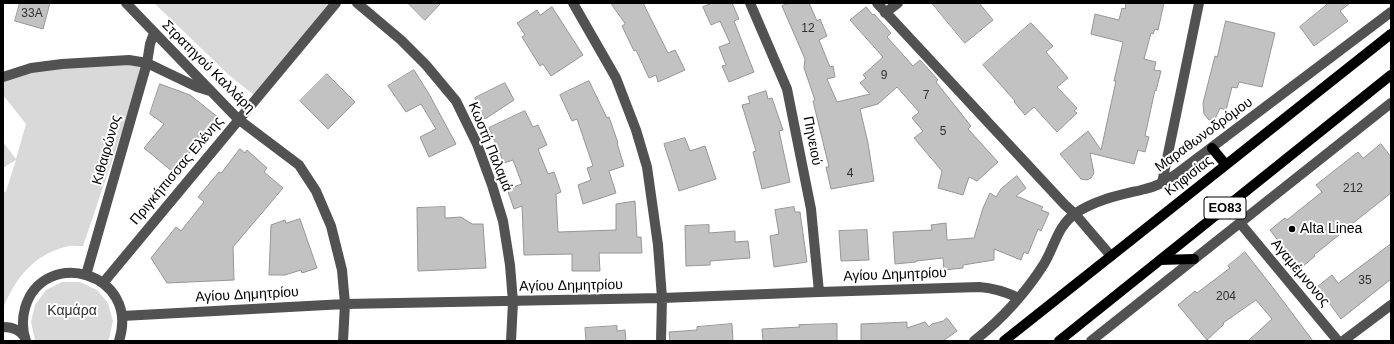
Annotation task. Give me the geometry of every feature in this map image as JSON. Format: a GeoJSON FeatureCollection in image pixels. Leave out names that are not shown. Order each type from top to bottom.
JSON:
{"type":"FeatureCollection","features":[{"type":"Feature","properties":{"kind":"main road","name":"Κηφισίας"},"geometry":{"type":"LineString","coordinates":[[1004,341],[1391,34]]}},
{"type":"Feature","properties":{"kind":"main road","name":"ΕΟ83"},"geometry":{"type":"LineString","coordinates":[[1059,341],[1391,75]]}},
{"type":"Feature","properties":{"kind":"main road"},"geometry":{"type":"LineString","coordinates":[[1212,148],[1226,165]]}},
{"type":"Feature","properties":{"kind":"main road"},"geometry":{"type":"LineString","coordinates":[[1160,260],[1194,259]]}},
{"type":"Feature","properties":{"kind":"street","name":"Στρατηγού Καλλάρη"},"geometry":{"type":"LineString","coordinates":[[126,3],[238,119],[299,165],[316,191],[331,226],[342,270],[345,304],[343,341]]}},
{"type":"Feature","properties":{"kind":"street","name":"Πριγκήπισσας Ελένης"},"geometry":{"type":"LineString","coordinates":[[103,283],[336,3]]}},
{"type":"Feature","properties":{"kind":"street","name":"Κωστή Παλαμά"},"geometry":{"type":"LineString","coordinates":[[357,3],[401,40],[426,65],[456,101],[477,144],[503,221],[510,265],[513,302],[511,341]]}},
{"type":"Feature","properties":{"kind":"street"},"geometry":{"type":"LineString","coordinates":[[573,3],[616,78],[636,130],[647,167],[658,245],[662,298],[660,341]]}},
{"type":"Feature","properties":{"kind":"street","name":"Πηνειού"},"geometry":{"type":"LineString","coordinates":[[750,3],[787,90],[811,209],[819,292]]}},
{"type":"Feature","properties":{"kind":"street"},"geometry":{"type":"LineString","coordinates":[[877,3],[1075,214],[1111,256]]}},
{"type":"Feature","properties":{"kind":"street"},"geometry":{"type":"LineString","coordinates":[[886,13],[898,3]]}},
{"type":"Feature","properties":{"kind":"street"},"geometry":{"type":"LineString","coordinates":[[1162,183],[1199,3]]}},
{"type":"Feature","properties":{"kind":"street","name":"Μαραθωνοδρόμου"},"geometry":{"type":"LineString","coordinates":[[974,341],[997,322],[1019,298],[1044,263],[1059,230],[1075,214],[1107,198],[1146,189],[1162,183],[1176,175],[1391,12]]}},
{"type":"Feature","properties":{"kind":"street","name":"Κιθαιρώνος"},"geometry":{"type":"LineString","coordinates":[[86,275],[147,63],[150,44],[154,33]]}},
{"type":"Feature","properties":{"kind":"street"},"geometry":{"type":"LineString","coordinates":[[3,77],[31,68],[62,64],[129,60],[147,63],[197,87],[212,92]]}},
{"type":"Feature","properties":{"kind":"street"},"geometry":{"type":"LineString","coordinates":[[1091,341],[1391,103]]}},
{"type":"Feature","properties":{"kind":"street","name":"Αγαμέμνονος"},"geometry":{"type":"LineString","coordinates":[[1240,223],[1338,341]]}},
{"type":"Feature","properties":{"kind":"street"},"geometry":{"type":"LineString","coordinates":[[26,340],[23,327],[23,315],[27,303],[33,293],[41,284],[51,278],[62,274],[74,273],[86,275],[103,283],[112,292],[119,303],[122,316],[122,331],[119,341]]}},
{"type":"Feature","properties":{"kind":"street","name":"Αγίου Δημητρίου"},"geometry":{"type":"LineString","coordinates":[[122,316],[345,304],[513,302],[979,287],[1000,290],[1019,298]]}},
{"type":"Feature","properties":{"kind":"street"},"geometry":{"type":"LineString","coordinates":[[1343,341],[1391,305]]}},
{"type":"Feature","properties":{"kind":"street"},"geometry":{"type":"LineString","coordinates":[[3,327],[18,330],[26,340]]}},
{"type":"Feature","properties":{"kind":"green space"},"geometry":{"type":"Polygon","coordinates":[[[154,3],[330,3],[254,95],[230,76],[154,3]]]}},
{"type":"Feature","properties":{"kind":"green space"},"geometry":{"type":"Polygon","coordinates":[[[145,64],[83,246],[69,246],[43,256],[34,262],[13,288],[3,309],[3,193],[6,191],[16,160],[3,168],[3,142],[16,159],[26,124],[3,95],[3,78],[31,69],[145,64]]]}},
{"type":"Feature","properties":{"kind":"green space","name":"Καμάρα"},"geometry":{"type":"Polygon","coordinates":[[[62,282],[80,282],[97,290],[108,303],[113,321],[109,339],[107,341],[35,340],[31,322],[35,305],[46,290],[62,282]]]}},
{"type":"Feature","properties":{"kind":"building"},"geometry":{"type":"Polygon","coordinates":[[[20,3],[50,3],[43,29],[15,21],[20,3]]]}},
{"type":"Feature","properties":{"kind":"building"},"geometry":{"type":"Polygon","coordinates":[[[408,3],[441,3],[425,20],[408,3]]]}},
{"type":"Feature","properties":{"kind":"building"},"geometry":{"type":"Polygon","coordinates":[[[611,3],[643,3],[668,53],[675,50],[685,70],[658,82],[656,75],[649,78],[636,50],[634,51],[622,26],[625,24],[611,3]]]}},
{"type":"Feature","properties":{"kind":"building"},"geometry":{"type":"Polygon","coordinates":[[[713,3],[732,3],[739,19],[734,21],[754,72],[729,82],[722,66],[726,65],[719,47],[730,43],[720,21],[711,25],[703,7],[713,3]]]}},
{"type":"Feature","properties":{"kind":"building"},"geometry":{"type":"Polygon","coordinates":[[[790,3],[809,3],[817,21],[820,19],[827,36],[819,40],[830,67],[833,66],[835,77],[827,79],[837,102],[870,94],[860,83],[866,78],[863,75],[883,57],[850,20],[866,7],[891,33],[887,37],[913,66],[920,60],[938,80],[936,82],[971,126],[968,129],[998,162],[977,181],[969,177],[963,195],[938,188],[942,171],[914,138],[923,131],[912,118],[919,112],[897,87],[878,104],[860,109],[868,143],[874,181],[831,189],[826,167],[829,167],[813,101],[815,100],[804,68],[805,59],[782,6],[790,3]]]}},
{"type":"Feature","properties":{"kind":"building"},"geometry":{"type":"Polygon","coordinates":[[[932,3],[979,3],[993,20],[965,43],[932,3]]]}},
{"type":"Feature","properties":{"kind":"building"},"geometry":{"type":"Polygon","coordinates":[[[1126,3],[1164,3],[1158,30],[1155,29],[1153,34],[1151,33],[1144,59],[1156,62],[1154,70],[1161,71],[1156,91],[1155,90],[1145,136],[1149,137],[1145,152],[1138,150],[1134,164],[1090,153],[1094,173],[1091,178],[1087,180],[1081,179],[1060,154],[1088,131],[1101,150],[1123,42],[1091,34],[1095,14],[1119,20],[1122,8],[1125,9],[1126,3]]]}},
{"type":"Feature","properties":{"kind":"building"},"geometry":{"type":"Polygon","coordinates":[[[1329,3],[1350,3],[1340,11],[1348,21],[1314,46],[1300,27],[1329,3]]]}},
{"type":"Feature","properties":{"kind":"building"},"geometry":{"type":"Polygon","coordinates":[[[552,7],[583,55],[551,76],[543,64],[540,66],[522,37],[525,35],[517,23],[537,10],[540,15],[552,7]]]}},
{"type":"Feature","properties":{"kind":"building"},"geometry":{"type":"Polygon","coordinates":[[[1226,21],[1275,33],[1262,87],[1239,82],[1237,88],[1232,87],[1226,110],[1220,108],[1215,119],[1209,120],[1204,114],[1203,103],[1226,21]]]}},
{"type":"Feature","properties":{"kind":"building"},"geometry":{"type":"Polygon","coordinates":[[[1031,23],[1053,46],[1046,52],[1068,78],[1057,87],[1077,108],[1074,111],[1077,113],[1057,132],[1034,107],[1025,115],[1014,102],[1015,101],[983,65],[1031,23]]]}},
{"type":"Feature","properties":{"kind":"building"},"geometry":{"type":"Polygon","coordinates":[[[414,70],[456,144],[429,157],[420,137],[436,129],[421,104],[406,112],[388,86],[414,70]]]}},
{"type":"Feature","properties":{"kind":"building"},"geometry":{"type":"Polygon","coordinates":[[[327,74],[355,102],[328,129],[300,101],[327,74]]]}},
{"type":"Feature","properties":{"kind":"building"},"geometry":{"type":"Polygon","coordinates":[[[589,81],[607,118],[609,117],[624,166],[609,171],[616,193],[583,204],[578,185],[591,180],[587,168],[593,166],[577,119],[572,121],[560,95],[589,81]]]}},
{"type":"Feature","properties":{"kind":"building"},"geometry":{"type":"Polygon","coordinates":[[[505,83],[514,100],[485,119],[475,98],[505,83]]]}},
{"type":"Feature","properties":{"kind":"building"},"geometry":{"type":"Polygon","coordinates":[[[160,84],[190,95],[219,118],[173,172],[144,148],[164,124],[150,114],[160,84]]]}},
{"type":"Feature","properties":{"kind":"building"},"geometry":{"type":"Polygon","coordinates":[[[766,91],[768,99],[772,98],[783,130],[779,131],[790,182],[762,189],[753,152],[756,151],[742,105],[750,103],[748,97],[766,91]]]}},
{"type":"Feature","properties":{"kind":"building"},"geometry":{"type":"Polygon","coordinates":[[[525,111],[533,127],[538,125],[547,145],[538,149],[548,174],[554,172],[561,192],[556,194],[558,232],[616,230],[616,204],[635,201],[637,237],[641,237],[642,253],[599,253],[600,271],[572,271],[572,254],[524,255],[522,206],[514,209],[507,189],[522,184],[513,160],[504,163],[489,128],[525,111]]]}},
{"type":"Feature","properties":{"kind":"building"},"geometry":{"type":"Polygon","coordinates":[[[685,138],[690,151],[705,146],[716,179],[679,191],[664,144],[685,138]]]}},
{"type":"Feature","properties":{"kind":"building"},"geometry":{"type":"Polygon","coordinates":[[[1381,144],[1391,157],[1391,193],[1314,255],[1315,256],[1300,269],[1270,230],[1285,218],[1287,220],[1322,192],[1316,185],[1358,152],[1363,158],[1381,144]]]}},
{"type":"Feature","properties":{"kind":"building"},"geometry":{"type":"Polygon","coordinates":[[[240,149],[245,153],[247,150],[267,168],[264,172],[283,188],[233,247],[234,280],[167,283],[151,258],[176,227],[181,231],[204,202],[198,197],[219,172],[221,173],[240,149]]]}},
{"type":"Feature","properties":{"kind":"building"},"geometry":{"type":"Polygon","coordinates":[[[1017,176],[1026,188],[1016,196],[1043,207],[1041,210],[1049,213],[1041,231],[1038,229],[1028,254],[1024,252],[1021,260],[994,249],[994,260],[963,265],[963,268],[944,270],[943,258],[895,264],[893,232],[932,230],[931,225],[946,223],[947,240],[974,238],[983,208],[990,193],[996,197],[1001,189],[1017,176]]]}},
{"type":"Feature","properties":{"kind":"building"},"geometry":{"type":"Polygon","coordinates":[[[445,207],[445,218],[461,217],[472,224],[483,224],[486,268],[418,271],[417,208],[445,207]]]}},
{"type":"Feature","properties":{"kind":"building"},"geometry":{"type":"Polygon","coordinates":[[[794,207],[795,212],[800,212],[807,262],[774,267],[770,236],[779,234],[775,210],[794,207]]]}},
{"type":"Feature","properties":{"kind":"building"},"geometry":{"type":"Polygon","coordinates":[[[300,219],[317,268],[302,273],[301,270],[285,275],[269,275],[271,225],[285,220],[286,223],[300,219]]]}},
{"type":"Feature","properties":{"kind":"building"},"geometry":{"type":"Polygon","coordinates":[[[709,225],[709,233],[735,231],[735,242],[748,241],[750,258],[710,261],[710,265],[686,266],[685,226],[709,225]]]}},
{"type":"Feature","properties":{"kind":"building"},"geometry":{"type":"Polygon","coordinates":[[[867,230],[869,260],[841,261],[839,231],[867,230]]]}},
{"type":"Feature","properties":{"kind":"building"},"geometry":{"type":"Polygon","coordinates":[[[1391,244],[1391,279],[1341,319],[1317,287],[1332,275],[1338,283],[1391,244]]]}},
{"type":"Feature","properties":{"kind":"building"},"geometry":{"type":"Polygon","coordinates":[[[1245,252],[1313,341],[1248,341],[1272,319],[1256,300],[1223,323],[1224,324],[1207,340],[1178,305],[1195,291],[1197,293],[1230,268],[1228,266],[1245,252]]]}},
{"type":"Feature","properties":{"kind":"building"},"geometry":{"type":"Polygon","coordinates":[[[947,318],[957,331],[943,341],[861,341],[861,324],[907,322],[907,328],[925,322],[929,327],[932,324],[943,321],[947,318]]]}},
{"type":"Feature","properties":{"kind":"building"},"geometry":{"type":"Polygon","coordinates":[[[732,324],[733,341],[670,341],[669,332],[697,330],[697,327],[732,324]]]}},
{"type":"Feature","properties":{"kind":"building"},"geometry":{"type":"Polygon","coordinates":[[[837,324],[837,341],[763,341],[762,329],[800,327],[799,325],[837,324]]]}},
{"type":"Feature","properties":{"kind":"building"},"geometry":{"type":"Polygon","coordinates":[[[617,326],[617,331],[625,330],[626,341],[586,341],[585,328],[617,326]]]}},
{"type":"Feature","properties":{"kind":"place","name":"Alta Linea"},"geometry":{"type":"Point","coordinates":[1292,229]}}]}
